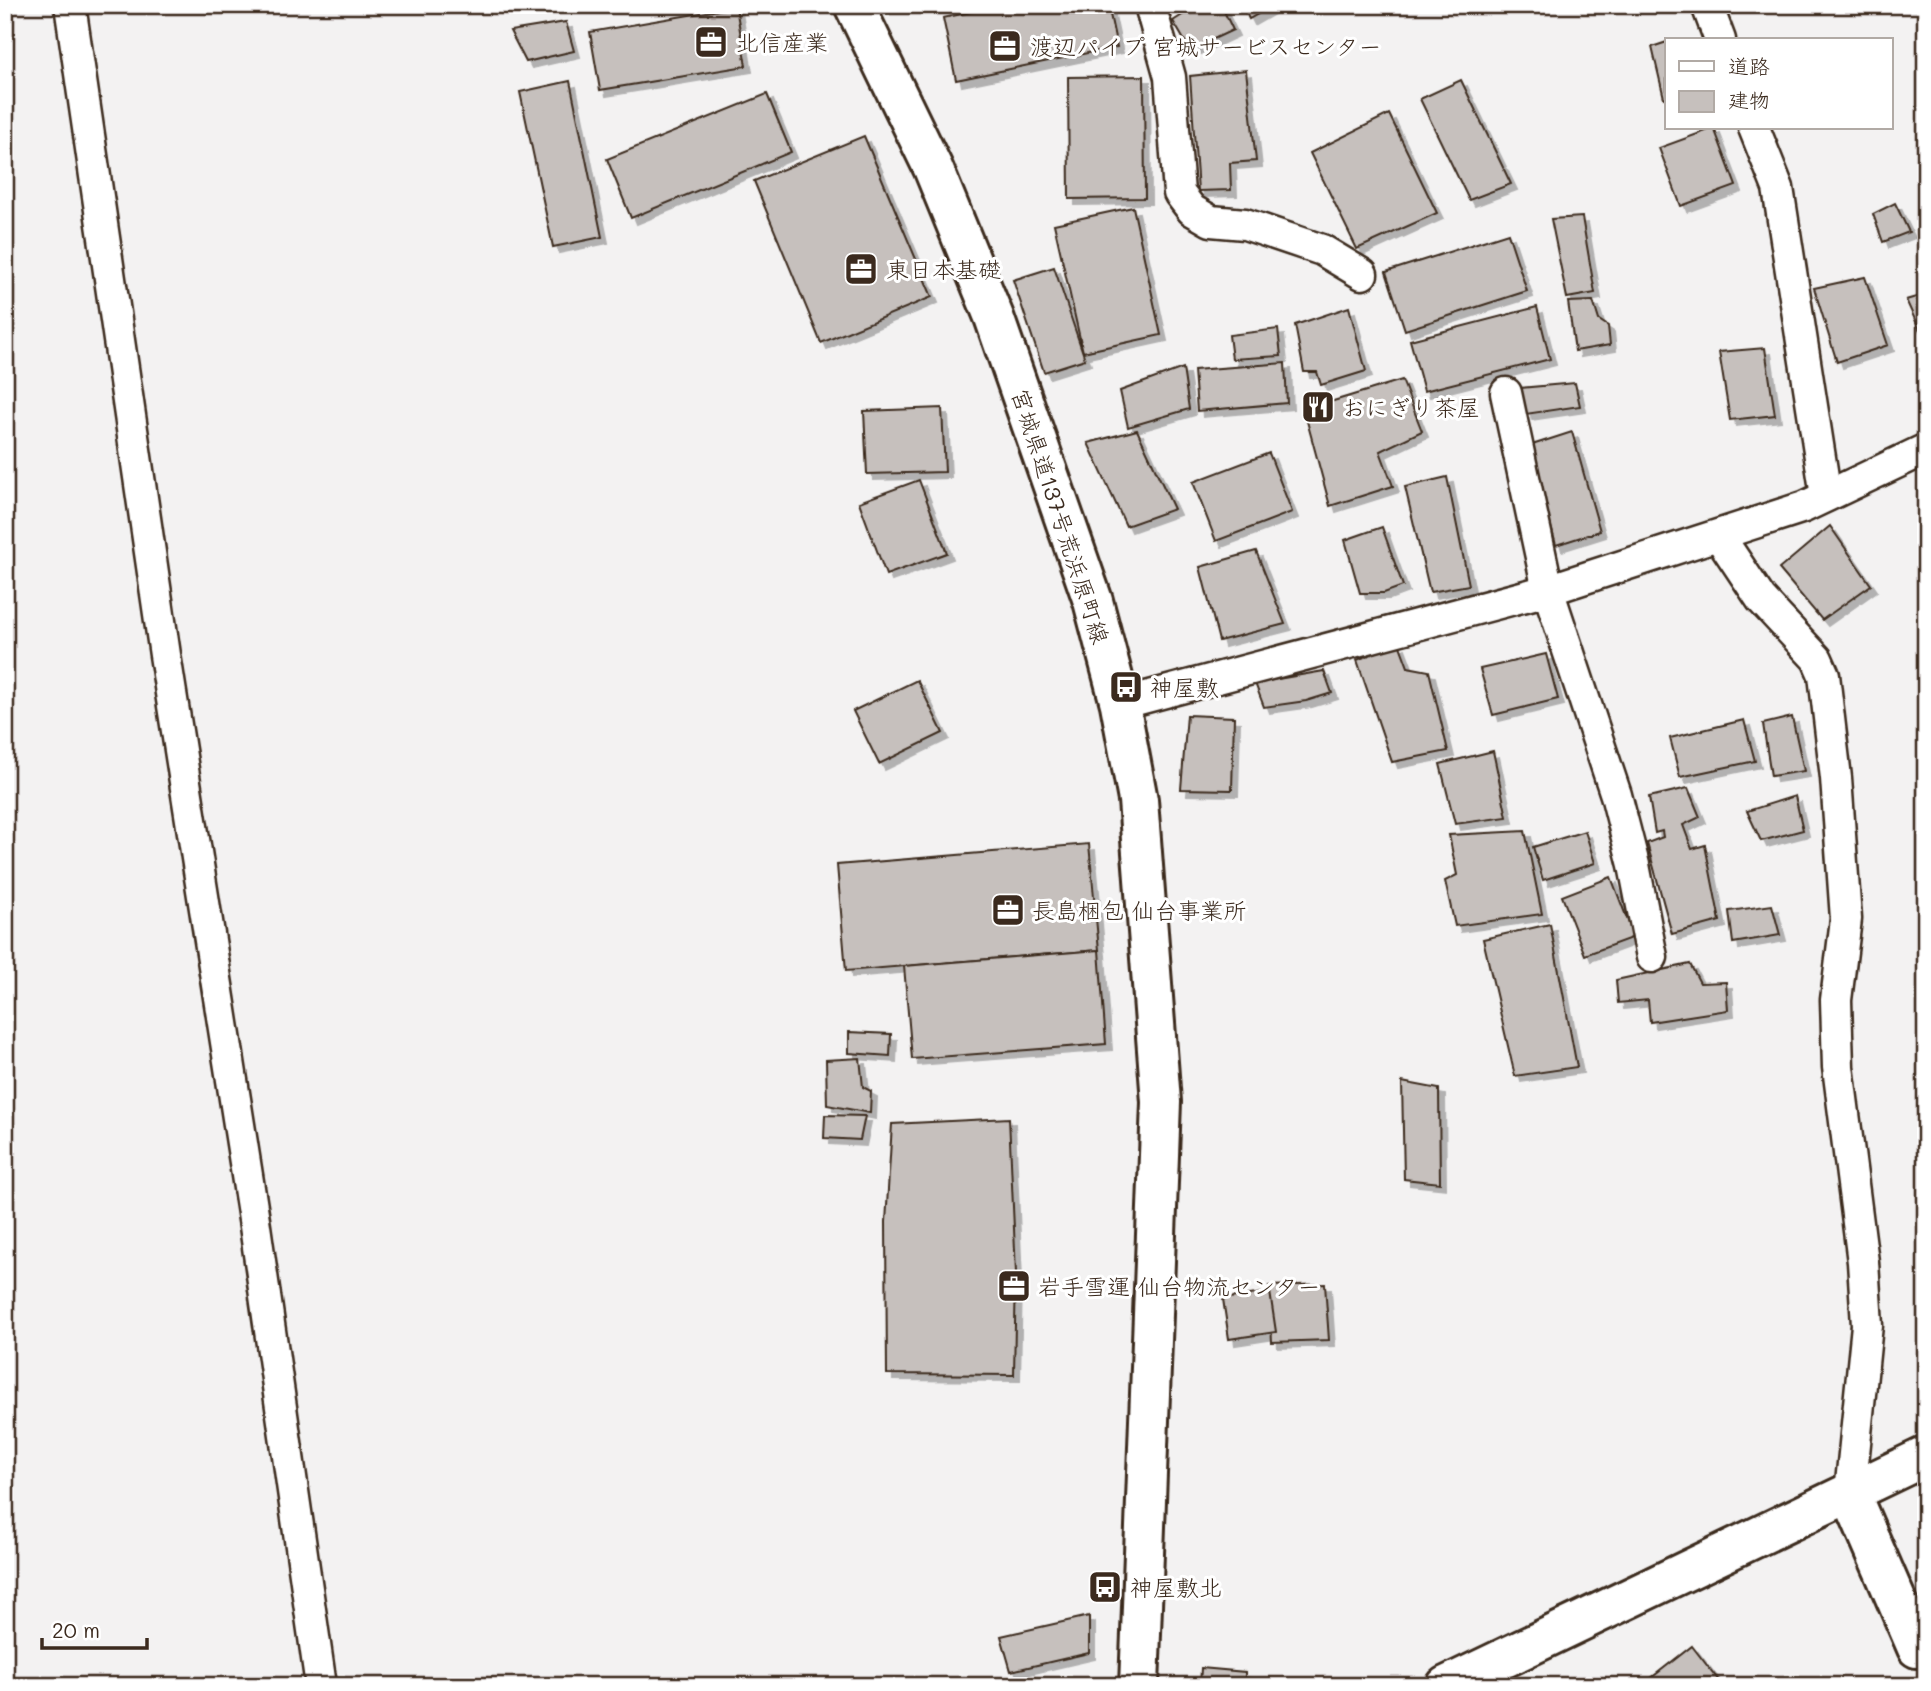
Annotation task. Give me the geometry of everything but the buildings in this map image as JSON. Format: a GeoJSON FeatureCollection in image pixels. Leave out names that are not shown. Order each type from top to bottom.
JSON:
{"type":"FeatureCollection","features":[{"type":"Feature","properties":{"kind":"main road","name":"宮城県道137号荒浜原町線"},"geometry":{"type":"LineString","coordinates":[[854,5],[933,168],[994,317],[1093,601],[1120,704],[1138,800],[1161,1102],[1139,1686]]}},
{"type":"Feature","properties":{"kind":"main road"},"geometry":{"type":"LineString","coordinates":[[1446,1686],[1926,1456]]}},
{"type":"Feature","properties":{"kind":"main road"},"geometry":{"type":"LineString","coordinates":[[1850,1493],[1917,1648]]}},
{"type":"Feature","properties":{"kind":"street"},"geometry":{"type":"LineString","coordinates":[[70,5],[165,655],[255,1226],[321,1686]]}},
{"type":"Feature","properties":{"kind":"street"},"geometry":{"type":"LineString","coordinates":[[1150,5],[1170,77],[1179,193],[1192,210],[1211,221],[1245,224],[1322,250],[1362,274]]}},
{"type":"Feature","properties":{"kind":"street"},"geometry":{"type":"LineString","coordinates":[[1708,8],[1719,38]]}},
{"type":"Feature","properties":{"kind":"street"},"geometry":{"type":"LineString","coordinates":[[1755,130],[1778,188],[1826,496]]}},
{"type":"Feature","properties":{"kind":"street"},"geometry":{"type":"LineString","coordinates":[[1506,393],[1548,590],[1616,795],[1634,865],[1652,957]]}},
{"type":"Feature","properties":{"kind":"street"},"geometry":{"type":"LineString","coordinates":[[1120,704],[1548,590],[1719,536],[1804,507],[1926,449]]}},
{"type":"Feature","properties":{"kind":"street"},"geometry":{"type":"LineString","coordinates":[[1719,536],[1761,598],[1816,659],[1824,675],[1836,778],[1846,919],[1836,1000],[1838,1068],[1863,1262],[1867,1325],[1850,1493]]}},
{"type":"Feature","properties":{"kind":"place","name":"北信産業"},"geometry":{"type":"Point","coordinates":[711,42]}},
{"type":"Feature","properties":{"kind":"place","name":"渡辺パイプ 宮城サービスセンター"},"geometry":{"type":"Point","coordinates":[1005,46]}},
{"type":"Feature","properties":{"kind":"place","name":"東日本基礎"},"geometry":{"type":"Point","coordinates":[861,269]}},
{"type":"Feature","properties":{"kind":"place","name":"おにぎり茶屋"},"geometry":{"type":"Point","coordinates":[1318,407]}},
{"type":"Feature","properties":{"kind":"place","name":"神屋敷"},"geometry":{"type":"Point","coordinates":[1126,687]}},
{"type":"Feature","properties":{"kind":"place","name":"長島梱包 仙台事業所"},"geometry":{"type":"Point","coordinates":[1008,910]}},
{"type":"Feature","properties":{"kind":"place","name":"岩手雪運 仙台物流センター"},"geometry":{"type":"Point","coordinates":[1014,1286]}},
{"type":"Feature","properties":{"kind":"place","name":"神屋敷北"},"geometry":{"type":"Point","coordinates":[1105,1587]}}]}
